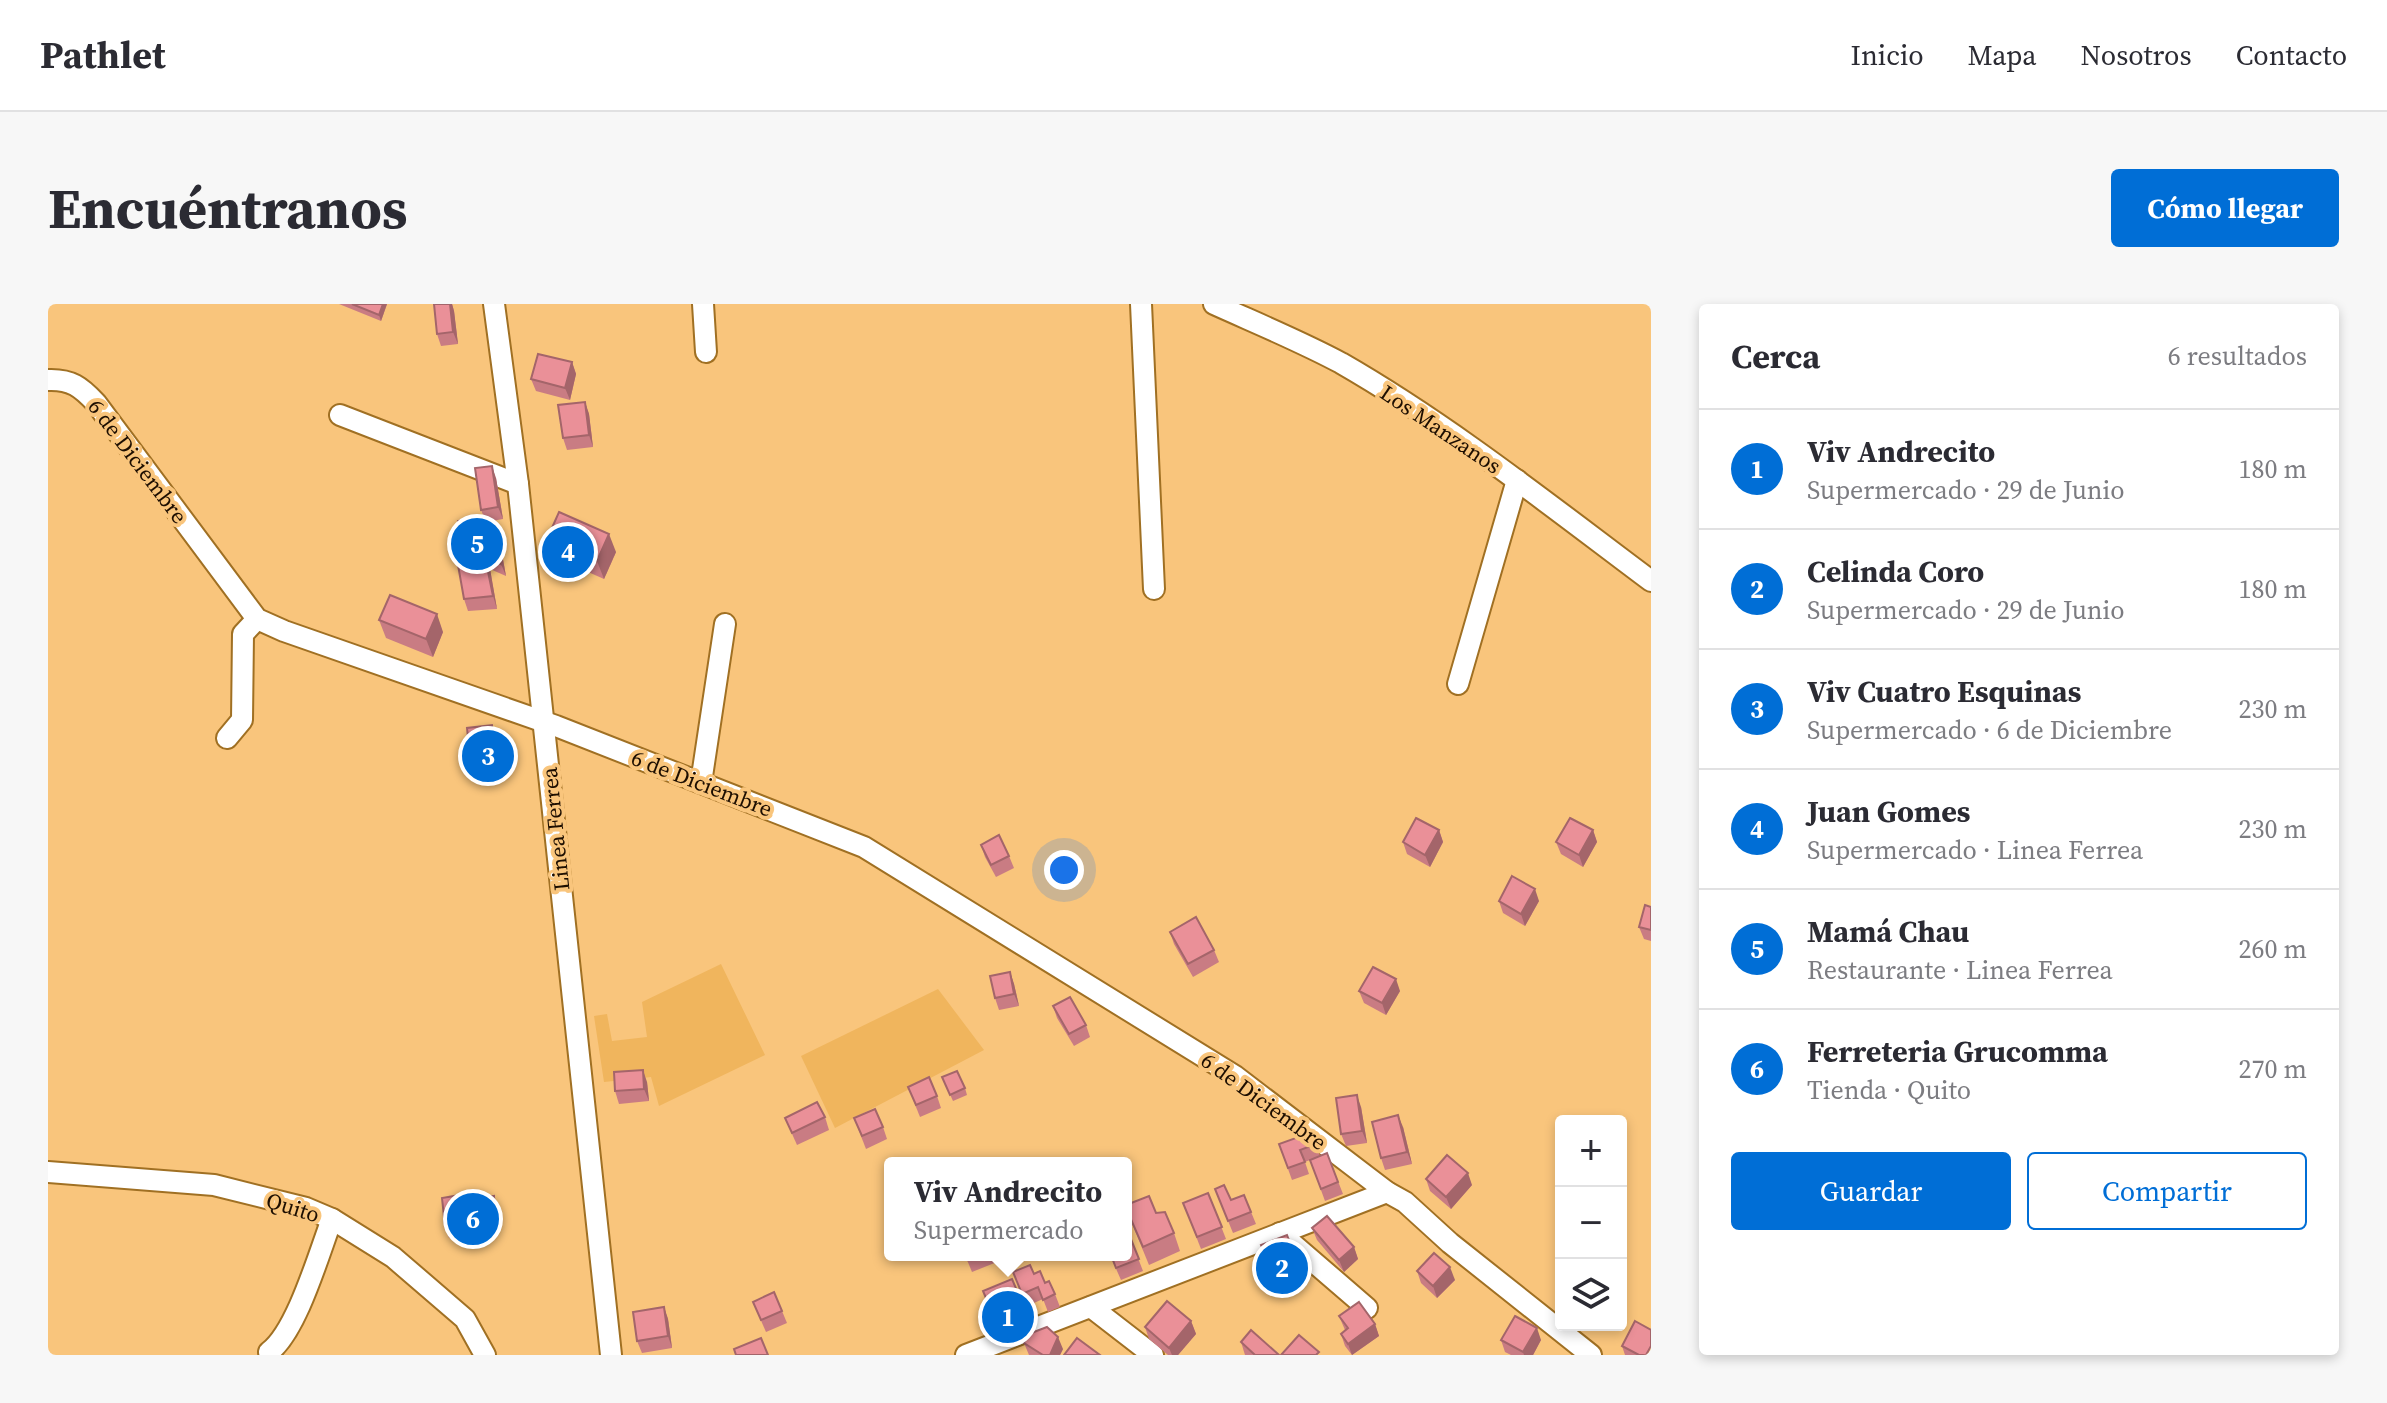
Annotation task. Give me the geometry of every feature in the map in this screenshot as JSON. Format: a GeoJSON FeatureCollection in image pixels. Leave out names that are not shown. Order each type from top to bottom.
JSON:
{"type":"FeatureCollection","features":[{"type":"Feature","properties":{"kind":"street","name":"Linea Ferrea"},"geometry":{"type":"LineString","coordinates":[[494,304],[518,484],[611,1355]]}},
{"type":"Feature","properties":{"kind":"street"},"geometry":{"type":"LineString","coordinates":[[703,304],[706,352]]}},
{"type":"Feature","properties":{"kind":"street"},"geometry":{"type":"LineString","coordinates":[[1141,304],[1154,589]]}},
{"type":"Feature","properties":{"kind":"street","name":"Los Manzanos"},"geometry":{"type":"LineString","coordinates":[[1214,304],[1339,362],[1376,384],[1517,480],[1651,581]]}},
{"type":"Feature","properties":{"kind":"street","name":"6 de Diciembre"},"geometry":{"type":"LineString","coordinates":[[48,380],[79,385],[96,403],[257,619],[544,722],[864,847],[1235,1076],[1387,1192],[1405,1202],[1450,1243],[1591,1355]]}},
{"type":"Feature","properties":{"kind":"street"},"geometry":{"type":"LineString","coordinates":[[340,415],[518,484]]}},
{"type":"Feature","properties":{"kind":"street"},"geometry":{"type":"LineString","coordinates":[[1458,684],[1517,480]]}},
{"type":"Feature","properties":{"kind":"street"},"geometry":{"type":"LineString","coordinates":[[227,738],[242,720],[243,634],[257,619]]}},
{"type":"Feature","properties":{"kind":"street"},"geometry":{"type":"LineString","coordinates":[[701,783],[725,624]]}},
{"type":"Feature","properties":{"kind":"street","name":"Quito"},"geometry":{"type":"LineString","coordinates":[[48,1172],[214,1185],[306,1208],[332,1219],[393,1257],[465,1319],[485,1355]]}},
{"type":"Feature","properties":{"kind":"street"},"geometry":{"type":"LineString","coordinates":[[966,1355],[1001,1350],[1091,1307],[1387,1192]]}},
{"type":"Feature","properties":{"kind":"street"},"geometry":{"type":"LineString","coordinates":[[269,1352],[280,1344],[292,1322],[332,1219]]}},
{"type":"Feature","properties":{"kind":"street"},"geometry":{"type":"LineString","coordinates":[[1280,1233],[1367,1308]]}},
{"type":"Feature","properties":{"kind":"street"},"geometry":{"type":"LineString","coordinates":[[1091,1307],[1153,1355]]}},
{"type":"Feature","properties":{"kind":"shaded area"},"geometry":{"type":"Polygon","coordinates":[[[721,964],[765,1055],[659,1106],[651,1077],[604,1082],[594,1016],[607,1014],[612,1041],[647,1037],[642,1002],[721,964]]]}},
{"type":"Feature","properties":{"kind":"shaded area"},"geometry":{"type":"Polygon","coordinates":[[[938,989],[984,1050],[835,1128],[801,1056],[938,989]]]}},
{"type":"Feature","properties":{"kind":"building"},"geometry":{"type":"Polygon","coordinates":[[[352,304],[383,304],[379,315],[352,304]]]}},
{"type":"Feature","properties":{"kind":"building"},"geometry":{"type":"Polygon","coordinates":[[[434,304],[450,304],[453,332],[437,334],[434,304]]]}},
{"type":"Feature","properties":{"kind":"building"},"geometry":{"type":"Polygon","coordinates":[[[538,354],[572,362],[565,388],[531,379],[538,354]]]}},
{"type":"Feature","properties":{"kind":"building"},"geometry":{"type":"Polygon","coordinates":[[[585,402],[589,435],[563,438],[558,405],[585,402]]]}},
{"type":"Feature","properties":{"kind":"building"},"geometry":{"type":"Polygon","coordinates":[[[492,466],[498,507],[481,510],[475,468],[492,466]]]}},
{"type":"Feature","properties":{"kind":"building"},"geometry":{"type":"Polygon","coordinates":[[[559,512],[609,534],[597,561],[547,539],[559,512]]]}},
{"type":"Feature","properties":{"kind":"building"},"geometry":{"type":"Polygon","coordinates":[[[483,517],[487,544],[498,542],[501,564],[485,557],[493,596],[464,599],[458,565],[475,562],[473,551],[462,546],[458,521],[483,517]]]}},
{"type":"Feature","properties":{"kind":"building"},"geometry":{"type":"Polygon","coordinates":[[[390,595],[437,614],[426,639],[379,620],[390,595]]]}},
{"type":"Feature","properties":{"kind":"building"},"geometry":{"type":"Polygon","coordinates":[[[492,725],[496,765],[471,767],[467,728],[492,725]]]}},
{"type":"Feature","properties":{"kind":"building"},"geometry":{"type":"Polygon","coordinates":[[[1416,818],[1439,830],[1425,855],[1403,842],[1416,818]]]}},
{"type":"Feature","properties":{"kind":"building"},"geometry":{"type":"Polygon","coordinates":[[[1570,818],[1593,830],[1579,855],[1556,842],[1570,818]]]}},
{"type":"Feature","properties":{"kind":"building"},"geometry":{"type":"Polygon","coordinates":[[[999,835],[1009,856],[991,865],[981,845],[999,835]]]}},
{"type":"Feature","properties":{"kind":"building"},"geometry":{"type":"Polygon","coordinates":[[[1512,876],[1535,889],[1521,914],[1499,901],[1512,876]]]}},
{"type":"Feature","properties":{"kind":"building"},"geometry":{"type":"Polygon","coordinates":[[[1645,905],[1651,907],[1651,930],[1639,927],[1645,905]]]}},
{"type":"Feature","properties":{"kind":"building"},"geometry":{"type":"Polygon","coordinates":[[[1196,917],[1214,950],[1188,964],[1170,932],[1196,917]]]}},
{"type":"Feature","properties":{"kind":"building"},"geometry":{"type":"Polygon","coordinates":[[[1373,967],[1396,979],[1382,1003],[1359,991],[1373,967]]]}},
{"type":"Feature","properties":{"kind":"building"},"geometry":{"type":"Polygon","coordinates":[[[1010,972],[1014,994],[995,998],[990,976],[1010,972]]]}},
{"type":"Feature","properties":{"kind":"building"},"geometry":{"type":"Polygon","coordinates":[[[1070,997],[1086,1025],[1069,1034],[1053,1006],[1070,997]]]}},
{"type":"Feature","properties":{"kind":"building"},"geometry":{"type":"Polygon","coordinates":[[[643,1070],[644,1089],[615,1091],[614,1072],[643,1070]]]}},
{"type":"Feature","properties":{"kind":"building"},"geometry":{"type":"Polygon","coordinates":[[[957,1071],[965,1088],[950,1095],[942,1077],[957,1071]]]}},
{"type":"Feature","properties":{"kind":"building"},"geometry":{"type":"Polygon","coordinates":[[[929,1077],[937,1096],[916,1105],[908,1087],[929,1077]]]}},
{"type":"Feature","properties":{"kind":"building"},"geometry":{"type":"Polygon","coordinates":[[[1357,1095],[1362,1131],[1341,1134],[1336,1098],[1357,1095]]]}},
{"type":"Feature","properties":{"kind":"building"},"geometry":{"type":"Polygon","coordinates":[[[817,1102],[825,1117],[792,1133],[785,1118],[817,1102]]]}},
{"type":"Feature","properties":{"kind":"building"},"geometry":{"type":"Polygon","coordinates":[[[875,1109],[883,1127],[862,1136],[854,1118],[875,1109]]]}},
{"type":"Feature","properties":{"kind":"building"},"geometry":{"type":"Polygon","coordinates":[[[1398,1115],[1407,1152],[1381,1158],[1372,1122],[1398,1115]]]}},
{"type":"Feature","properties":{"kind":"building"},"geometry":{"type":"Polygon","coordinates":[[[1304,1135],[1316,1144],[1300,1150],[1305,1162],[1288,1168],[1279,1144],[1304,1135]]]}},
{"type":"Feature","properties":{"kind":"building"},"geometry":{"type":"Polygon","coordinates":[[[1327,1153],[1338,1182],[1321,1189],[1310,1160],[1327,1153]]]}},
{"type":"Feature","properties":{"kind":"building"},"geometry":{"type":"Polygon","coordinates":[[[1447,1155],[1468,1173],[1446,1197],[1426,1179],[1447,1155]]]}},
{"type":"Feature","properties":{"kind":"building"},"geometry":{"type":"Polygon","coordinates":[[[1224,1185],[1231,1200],[1244,1195],[1251,1212],[1228,1221],[1215,1189],[1224,1185]]]}},
{"type":"Feature","properties":{"kind":"building"},"geometry":{"type":"Polygon","coordinates":[[[1208,1193],[1222,1227],[1197,1237],[1183,1203],[1208,1193]]]}},
{"type":"Feature","properties":{"kind":"building"},"geometry":{"type":"Polygon","coordinates":[[[460,1195],[461,1201],[494,1196],[495,1212],[460,1216],[461,1223],[445,1226],[442,1198],[460,1195]]]}},
{"type":"Feature","properties":{"kind":"building"},"geometry":{"type":"Polygon","coordinates":[[[1149,1196],[1156,1213],[1165,1212],[1174,1233],[1143,1247],[1132,1222],[1132,1203],[1149,1196]]]}},
{"type":"Feature","properties":{"kind":"building"},"geometry":{"type":"Polygon","coordinates":[[[1327,1216],[1354,1247],[1339,1260],[1312,1228],[1327,1216]]]}},
{"type":"Feature","properties":{"kind":"building"},"geometry":{"type":"Polygon","coordinates":[[[1287,1235],[1302,1274],[1278,1281],[1261,1245],[1287,1235]]]}},
{"type":"Feature","properties":{"kind":"building"},"geometry":{"type":"Polygon","coordinates":[[[1132,1242],[1139,1259],[1116,1268],[1113,1261],[1132,1261],[1132,1242]]]}},
{"type":"Feature","properties":{"kind":"building"},"geometry":{"type":"Polygon","coordinates":[[[1434,1253],[1450,1267],[1433,1286],[1417,1271],[1434,1253]]]}},
{"type":"Feature","properties":{"kind":"building"},"geometry":{"type":"Polygon","coordinates":[[[1030,1265],[1034,1274],[1040,1271],[1045,1283],[1049,1281],[1055,1294],[1043,1300],[1038,1287],[1022,1294],[1013,1272],[1030,1265]]]}},
{"type":"Feature","properties":{"kind":"building"},"geometry":{"type":"Polygon","coordinates":[[[1012,1279],[1023,1305],[994,1317],[983,1291],[1012,1279]]]}},
{"type":"Feature","properties":{"kind":"building"},"geometry":{"type":"Polygon","coordinates":[[[774,1292],[782,1311],[761,1320],[753,1302],[774,1292]]]}},
{"type":"Feature","properties":{"kind":"building"},"geometry":{"type":"Polygon","coordinates":[[[1167,1301],[1191,1321],[1169,1348],[1145,1327],[1167,1301]]]}},
{"type":"Feature","properties":{"kind":"building"},"geometry":{"type":"Polygon","coordinates":[[[1359,1302],[1375,1324],[1348,1344],[1341,1334],[1348,1328],[1339,1316],[1359,1302]]]}},
{"type":"Feature","properties":{"kind":"building"},"geometry":{"type":"Polygon","coordinates":[[[664,1307],[668,1336],[637,1341],[633,1312],[664,1307]]]}},
{"type":"Feature","properties":{"kind":"building"},"geometry":{"type":"Polygon","coordinates":[[[1515,1316],[1537,1328],[1523,1352],[1501,1340],[1515,1316]]]}},
{"type":"Feature","properties":{"kind":"building"},"geometry":{"type":"Polygon","coordinates":[[[1635,1321],[1651,1330],[1651,1346],[1646,1355],[1639,1355],[1622,1346],[1635,1321]]]}},
{"type":"Feature","properties":{"kind":"building"},"geometry":{"type":"Polygon","coordinates":[[[1047,1327],[1058,1337],[1050,1355],[1043,1355],[1024,1343],[1026,1335],[1047,1327]]]}},
{"type":"Feature","properties":{"kind":"building"},"geometry":{"type":"Polygon","coordinates":[[[1251,1330],[1279,1355],[1255,1355],[1241,1342],[1251,1330]]]}},
{"type":"Feature","properties":{"kind":"building"},"geometry":{"type":"Polygon","coordinates":[[[1299,1335],[1319,1352],[1316,1355],[1281,1355],[1299,1335]]]}},
{"type":"Feature","properties":{"kind":"building"},"geometry":{"type":"Polygon","coordinates":[[[761,1338],[768,1355],[736,1355],[734,1349],[761,1338]]]}},
{"type":"Feature","properties":{"kind":"building"},"geometry":{"type":"Polygon","coordinates":[[[1077,1338],[1100,1355],[1064,1355],[1077,1338]]]}},
{"type":"Feature","properties":{"kind":"place","name":"Mamá Chau"},"geometry":{"type":"Point","coordinates":[477,544]}},
{"type":"Feature","properties":{"kind":"place","name":"Juan Gomes"},"geometry":{"type":"Point","coordinates":[568,552]}},
{"type":"Feature","properties":{"kind":"place","name":"Viv Cuatro Esquinas"},"geometry":{"type":"Point","coordinates":[488,756]}},
{"type":"Feature","properties":{"kind":"place","name":"Ferreteria Grucomma"},"geometry":{"type":"Point","coordinates":[473,1219]}},
{"type":"Feature","properties":{"kind":"place","name":"Celinda Coro"},"geometry":{"type":"Point","coordinates":[1282,1268]}},
{"type":"Feature","properties":{"kind":"place","name":"Viv Andrecito"},"geometry":{"type":"Point","coordinates":[1008,1317]}}]}
